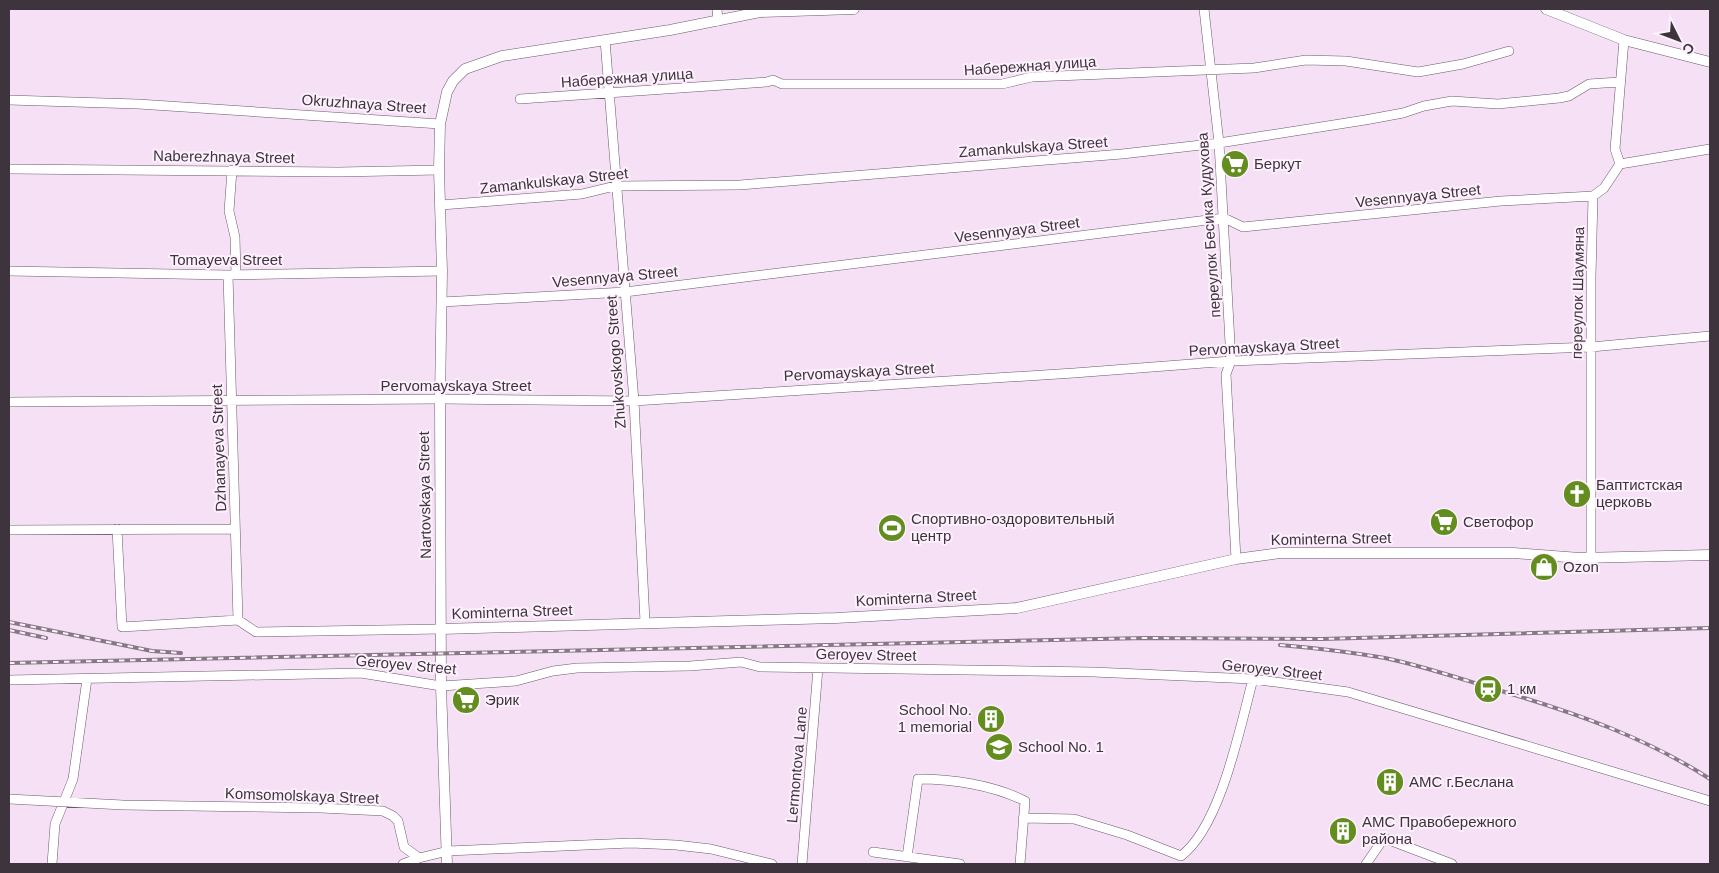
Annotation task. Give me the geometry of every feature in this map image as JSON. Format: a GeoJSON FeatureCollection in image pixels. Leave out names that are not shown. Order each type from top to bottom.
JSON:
{"type":"FeatureCollection","features":[{"type":"Feature","properties":{"kind":"street"},"geometry":{"type":"LineString","coordinates":[[717,9],[718,21]]}},
{"type":"Feature","properties":{"kind":"street","name":"Okruzhnaya Street"},"geometry":{"type":"LineString","coordinates":[[9,100],[138,104],[440,124],[447,92],[453,81],[465,69],[502,56],[718,21],[760,12],[854,9]]}},
{"type":"Feature","properties":{"kind":"street","name":"переулок Бесика Кудухова"},"geometry":{"type":"LineString","coordinates":[[1204,9],[1224,218],[1231,361],[1226,374],[1236,559]]}},
{"type":"Feature","properties":{"kind":"street"},"geometry":{"type":"LineString","coordinates":[[1546,9],[1624,40],[1710,62]]}},
{"type":"Feature","properties":{"kind":"street","name":"Zhukovskogo Street"},"geometry":{"type":"LineString","coordinates":[[605,40],[615,186],[634,401],[645,622]]}},
{"type":"Feature","properties":{"kind":"street"},"geometry":{"type":"LineString","coordinates":[[1620,164],[1616,149],[1624,40]]}},
{"type":"Feature","properties":{"kind":"street","name":"Набережная улица"},"geometry":{"type":"LineString","coordinates":[[520,99],[767,82],[773,80],[782,84],[1002,84],[1032,77],[1210,68],[1254,68],[1306,60],[1346,61],[1418,72],[1463,64],[1509,52]]}},
{"type":"Feature","properties":{"kind":"street","name":"Zamankulskaya Street"},"geometry":{"type":"LineString","coordinates":[[441,206],[574,195],[615,186],[740,185],[923,168],[1122,154],[1218,143],[1365,120],[1452,101],[1498,104],[1558,98],[1569,96],[1590,84],[1620,82]]}},
{"type":"Feature","properties":{"kind":"street","name":"Nartovskaya Street"},"geometry":{"type":"LineString","coordinates":[[440,124],[439,170],[442,271],[440,399],[441,686],[447,864]]}},
{"type":"Feature","properties":{"kind":"street"},"geometry":{"type":"LineString","coordinates":[[1593,196],[1604,188],[1620,164],[1710,149]]}},
{"type":"Feature","properties":{"kind":"street","name":"Naberezhnaya Street"},"geometry":{"type":"LineString","coordinates":[[9,169],[339,172],[439,170]]}},
{"type":"Feature","properties":{"kind":"street","name":"Dzhanayeva Street"},"geometry":{"type":"LineString","coordinates":[[232,170],[229,211],[235,237],[232,275],[231,400],[238,620]]}},
{"type":"Feature","properties":{"kind":"street","name":"Vesennyaya Street"},"geometry":{"type":"LineString","coordinates":[[442,302],[625,292],[1224,218],[1243,227],[1501,201],[1593,196]]}},
{"type":"Feature","properties":{"kind":"street","name":"переулок Шаумяна"},"geometry":{"type":"LineString","coordinates":[[1591,558],[1593,196]]}},
{"type":"Feature","properties":{"kind":"street","name":"Tomayeva Street"},"geometry":{"type":"LineString","coordinates":[[9,271],[232,275],[442,271]]}},
{"type":"Feature","properties":{"kind":"street","name":"Pervomayskaya Street"},"geometry":{"type":"LineString","coordinates":[[9,402],[440,399],[634,401],[1231,361],[1591,347],[1710,336]]}},
{"type":"Feature","properties":{"kind":"street"},"geometry":{"type":"LineString","coordinates":[[117,529],[122,627],[238,620]]}},
{"type":"Feature","properties":{"kind":"street"},"geometry":{"type":"LineString","coordinates":[[9,530],[235,529]]}},
{"type":"Feature","properties":{"kind":"street","name":"Kominterna Street"},"geometry":{"type":"LineString","coordinates":[[238,620],[256,632],[836,618],[1017,608],[1101,591],[1236,559],[1280,553],[1514,554],[1591,558],[1710,555]]}},
{"type":"Feature","properties":{"kind":"street","name":"Geroyev Street"},"geometry":{"type":"LineString","coordinates":[[9,680],[361,673],[441,686],[516,681],[553,671],[622,666],[690,666],[741,662],[760,667],[1093,672],[1253,679],[1348,692],[1710,801]]}},
{"type":"Feature","properties":{"kind":"street","name":"Lermontova Lane"},"geometry":{"type":"LineString","coordinates":[[802,864],[818,668]]}},
{"type":"Feature","properties":{"kind":"street"},"geometry":{"type":"LineString","coordinates":[[52,864],[55,824],[73,780],[87,679]]}},
{"type":"Feature","properties":{"kind":"street"},"geometry":{"type":"LineString","coordinates":[[1023,818],[1074,819],[1127,835],[1181,856],[1193,848],[1223,789],[1253,679]]}},
{"type":"Feature","properties":{"kind":"street"},"geometry":{"type":"LineString","coordinates":[[907,857],[918,779],[941,779],[998,790],[1024,801],[1020,864]]}},
{"type":"Feature","properties":{"kind":"street","name":"Komsomolskaya Street"},"geometry":{"type":"LineString","coordinates":[[9,799],[123,805],[321,808],[383,811],[398,821],[404,847],[419,858]]}},
{"type":"Feature","properties":{"kind":"street"},"geometry":{"type":"LineString","coordinates":[[1366,864],[1384,838],[1452,864]]}},
{"type":"Feature","properties":{"kind":"street"},"geometry":{"type":"LineString","coordinates":[[403,864],[448,851],[640,844],[711,850],[772,864]]}},
{"type":"Feature","properties":{"kind":"street"},"geometry":{"type":"LineString","coordinates":[[873,852],[960,864]]}},
{"type":"Feature","properties":{"kind":"railway"},"geometry":{"type":"LineString","coordinates":[[9,622],[152,651],[181,653]]}},
{"type":"Feature","properties":{"kind":"railway"},"geometry":{"type":"LineString","coordinates":[[9,663],[1146,638],[1322,639],[1710,628]]}},
{"type":"Feature","properties":{"kind":"railway"},"geometry":{"type":"LineString","coordinates":[[9,630],[46,638]]}},
{"type":"Feature","properties":{"kind":"railway"},"geometry":{"type":"LineString","coordinates":[[1280,645],[1385,658],[1526,698],[1634,738],[1660,750],[1710,779]]}},
{"type":"Feature","properties":{"kind":"place","name":"Беркут"},"geometry":{"type":"Point","coordinates":[1235,164]}},
{"type":"Feature","properties":{"kind":"place","name":"Баптистская церковь"},"geometry":{"type":"Point","coordinates":[1577,494]}},
{"type":"Feature","properties":{"kind":"place","name":"Светофор"},"geometry":{"type":"Point","coordinates":[1444,522]}},
{"type":"Feature","properties":{"kind":"place","name":"Спортивно-оздоровительный центр"},"geometry":{"type":"Point","coordinates":[892,528]}},
{"type":"Feature","properties":{"kind":"place","name":"Ozon"},"geometry":{"type":"Point","coordinates":[1544,567]}},
{"type":"Feature","properties":{"kind":"place","name":"1 км"},"geometry":{"type":"Point","coordinates":[1488,689]}},
{"type":"Feature","properties":{"kind":"place","name":"Эрик"},"geometry":{"type":"Point","coordinates":[466,700]}},
{"type":"Feature","properties":{"kind":"place","name":"School No. 1 memorial"},"geometry":{"type":"Point","coordinates":[991,719]}},
{"type":"Feature","properties":{"kind":"place","name":"School No. 1"},"geometry":{"type":"Point","coordinates":[999,747]}},
{"type":"Feature","properties":{"kind":"place","name":"АМС г.Беслана"},"geometry":{"type":"Point","coordinates":[1390,782]}},
{"type":"Feature","properties":{"kind":"place","name":"АМС Правобережного района"},"geometry":{"type":"Point","coordinates":[1343,831]}}]}
